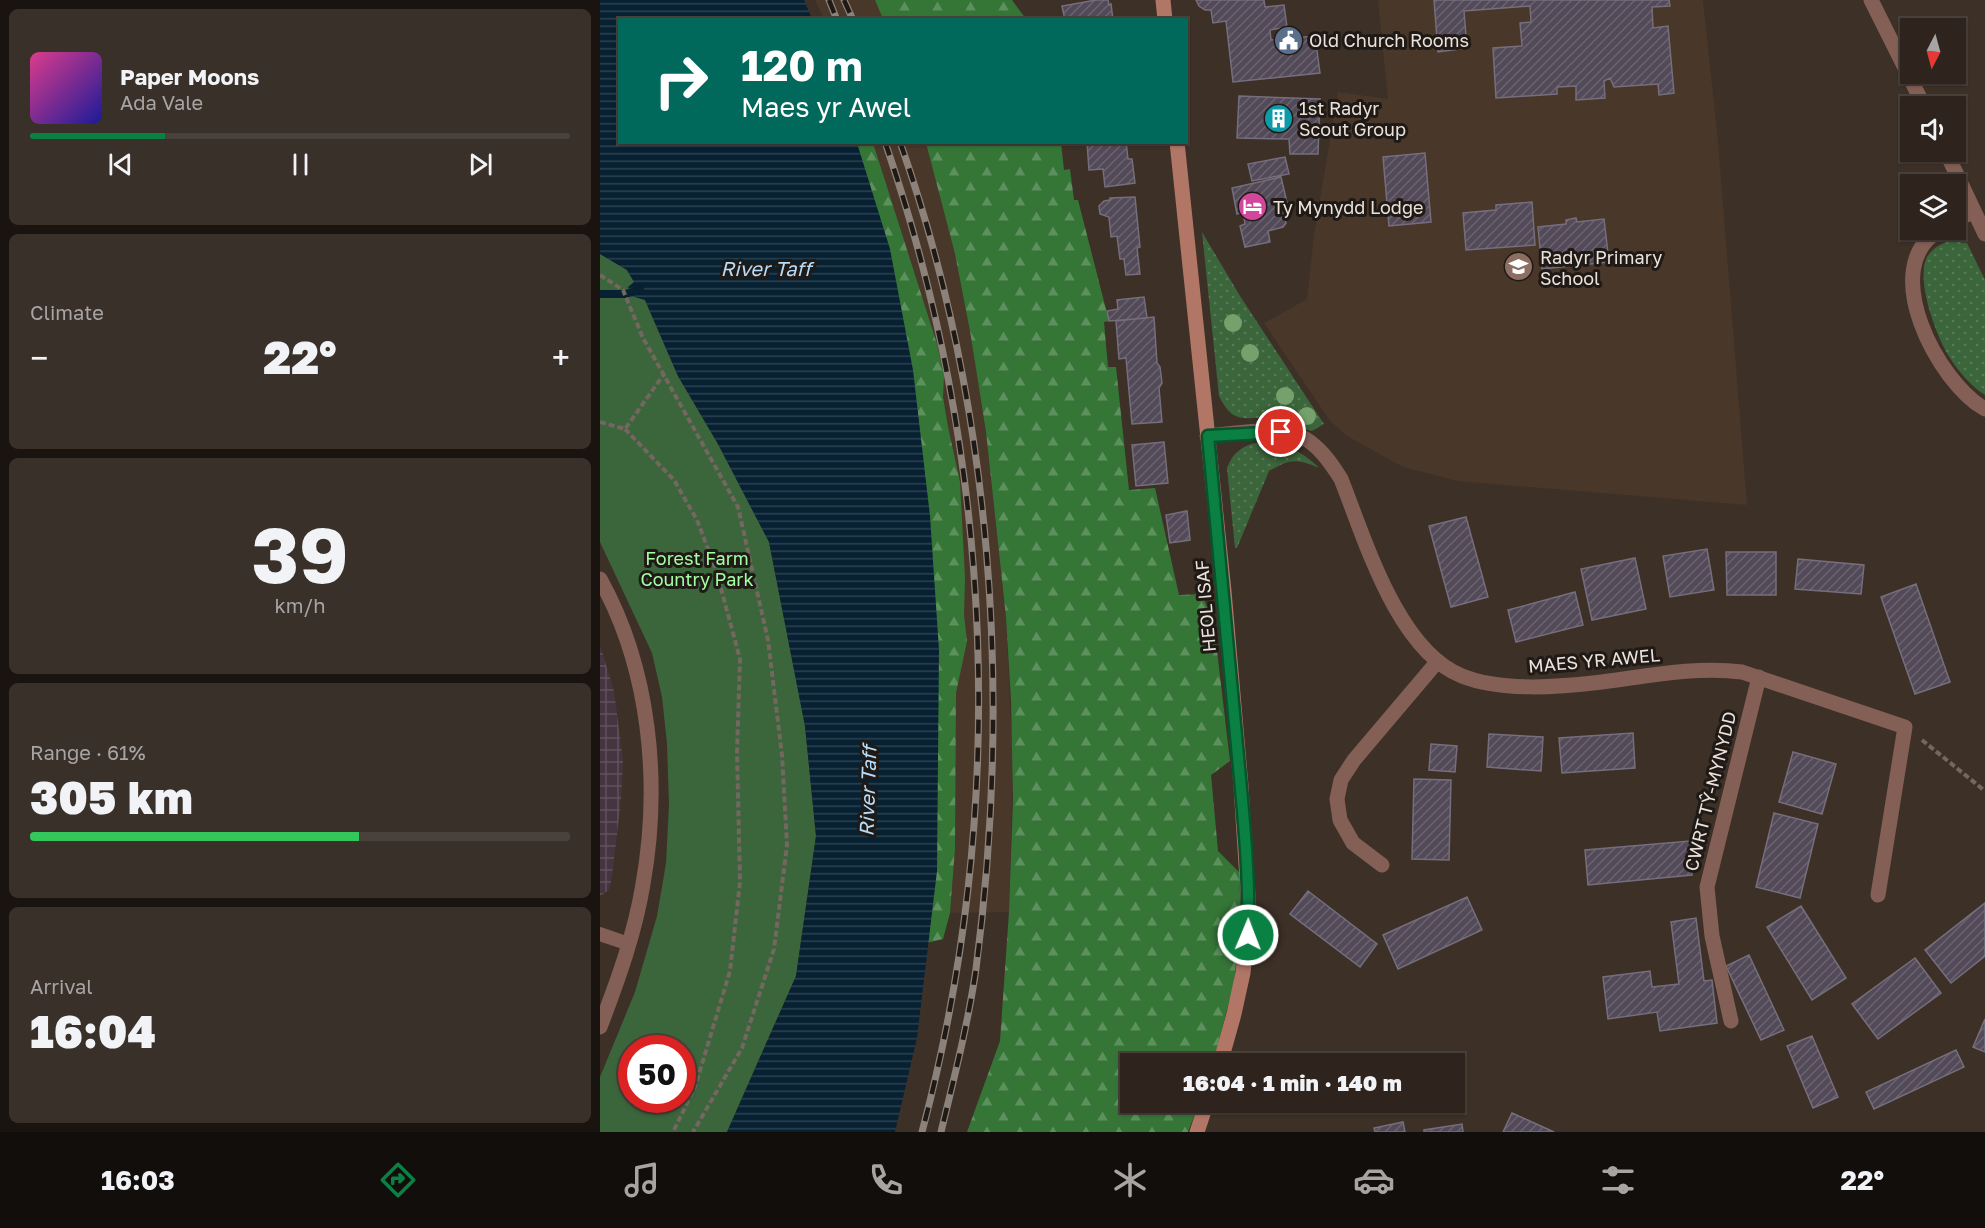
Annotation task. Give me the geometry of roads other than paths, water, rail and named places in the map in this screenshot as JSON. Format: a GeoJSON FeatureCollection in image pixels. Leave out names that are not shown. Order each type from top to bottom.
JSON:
{"type":"FeatureCollection","features":[{"type":"Feature","properties":{"kind":"main road"},"geometry":{"type":"LineString","coordinates":[[1163,0],[1165,18]]}},
{"type":"Feature","properties":{"kind":"main road","name":"HEOL ISAF"},"geometry":{"type":"LineString","coordinates":[[1178,144],[1225,603],[1249,911],[1243,973],[1223,1053]]}},
{"type":"Feature","properties":{"kind":"main road"},"geometry":{"type":"LineString","coordinates":[[1197,1132],[1203,1113]]}},
{"type":"Feature","properties":{"kind":"street"},"geometry":{"type":"LineString","coordinates":[[1871,0],[1919,96]]}},
{"type":"Feature","properties":{"kind":"street"},"geometry":{"type":"LineString","coordinates":[[1951,162],[1985,234]]}},
{"type":"Feature","properties":{"kind":"street"},"geometry":{"type":"LineString","coordinates":[[1966,215],[1974,211]]}},
{"type":"Feature","properties":{"kind":"street"},"geometry":{"type":"LineString","coordinates":[[1927,240],[1920,248],[1913,264],[1913,287],[1919,321],[1944,369],[1963,392],[1985,409]]}},
{"type":"Feature","properties":{"kind":"street","name":"MAES YR AWEL"},"geometry":{"type":"LineString","coordinates":[[1208,436],[1281,432],[1300,436],[1315,446],[1330,462],[1341,479],[1396,611],[1415,640],[1437,662],[1461,676],[1496,685],[1538,686],[1587,684],[1695,670],[1742,672],[1905,727],[1878,895]]}},
{"type":"Feature","properties":{"kind":"street"},"geometry":{"type":"LineString","coordinates":[[600,579],[630,643],[639,676],[647,727],[650,807],[648,856],[643,885],[629,944],[600,1027]]}},
{"type":"Feature","properties":{"kind":"street"},"geometry":{"type":"LineString","coordinates":[[1382,865],[1353,843],[1340,820],[1337,799],[1341,780],[1354,760],[1437,662]]}},
{"type":"Feature","properties":{"kind":"street","name":"CWRT TŶ-MYNYDD"},"geometry":{"type":"LineString","coordinates":[[1731,1021],[1712,936],[1707,887],[1759,677]]}},
{"type":"Feature","properties":{"kind":"lane"},"geometry":{"type":"LineString","coordinates":[[600,934],[629,944]]}},
{"type":"Feature","properties":{"kind":"water","name":"River Taff"},"geometry":{"type":"Polygon","coordinates":[[[600,0],[804,0],[812,18],[618,18],[618,144],[857,144],[890,249],[913,370],[930,516],[939,650],[937,871],[917,1038],[895,1132],[727,1132],[796,976],[816,836],[805,726],[769,542],[718,444],[678,376],[645,300],[631,296],[628,287],[634,282],[627,270],[600,254],[600,0]]]}},
{"type":"Feature","properties":{"kind":"waterway"},"geometry":{"type":"LineString","coordinates":[[600,294],[625,294],[640,290]]}},
{"type":"Feature","properties":{"kind":"railway"},"geometry":{"type":"LineString","coordinates":[[829,0],[836,18]]}},
{"type":"Feature","properties":{"kind":"railway"},"geometry":{"type":"LineString","coordinates":[[844,0],[852,18]]}},
{"type":"Feature","properties":{"kind":"railway"},"geometry":{"type":"LineString","coordinates":[[886,144],[922,263],[949,386],[968,510],[977,635],[978,760],[968,885],[950,1009],[922,1132]]}},
{"type":"Feature","properties":{"kind":"railway"},"geometry":{"type":"LineString","coordinates":[[901,144],[931,242],[956,344],[974,447],[986,551],[992,656],[992,760],[987,865],[976,969],[965,1031],[941,1132]]}},
{"type":"Feature","properties":{"kind":"place","name":"Old Church Rooms"},"geometry":{"type":"Point","coordinates":[1288,40]}},
{"type":"Feature","properties":{"kind":"place","name":"1st Radyr Scout Group"},"geometry":{"type":"Point","coordinates":[1278,118]}},
{"type":"Feature","properties":{"kind":"place","name":"Ty Mynydd Lodge"},"geometry":{"type":"Point","coordinates":[1252,207]}},
{"type":"Feature","properties":{"kind":"place","name":"Radyr Primary School"},"geometry":{"type":"Point","coordinates":[1519,267]}},
{"type":"Feature","properties":{"kind":"park label","name":"Forest Farm Country Park"},"geometry":{"type":"Point","coordinates":[697,568]}}]}
